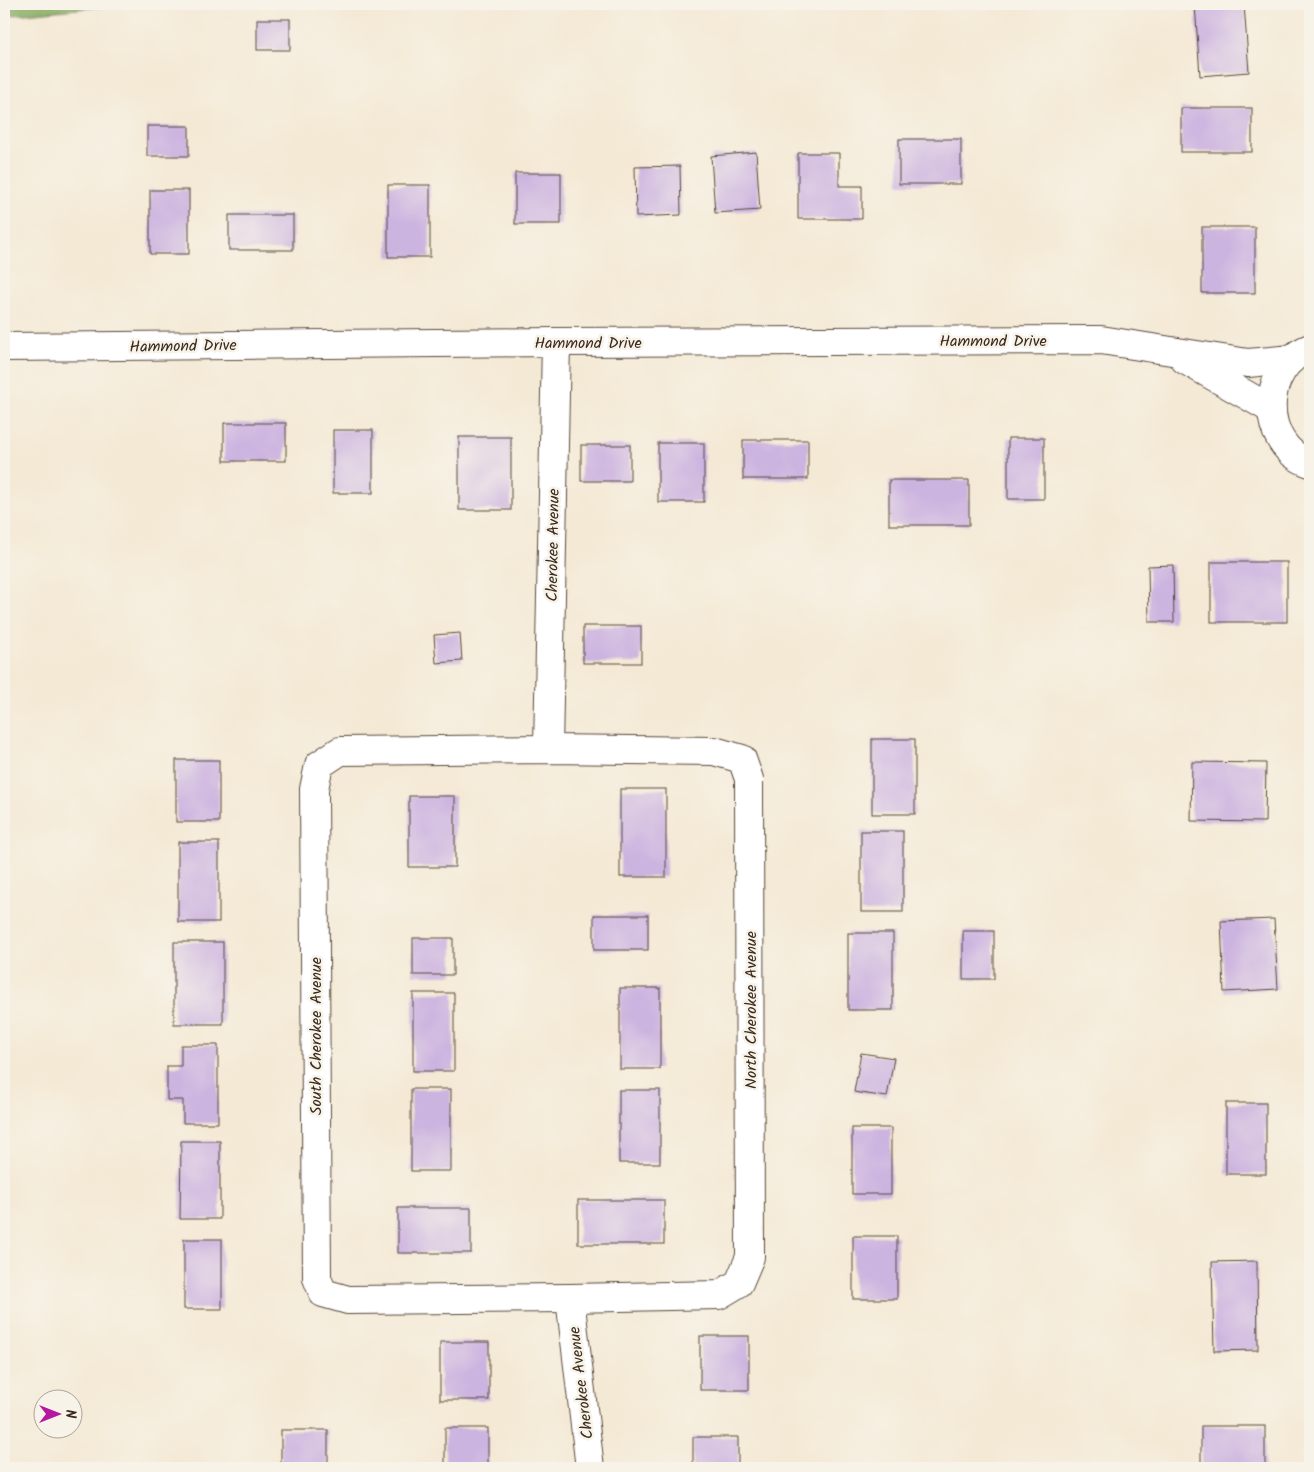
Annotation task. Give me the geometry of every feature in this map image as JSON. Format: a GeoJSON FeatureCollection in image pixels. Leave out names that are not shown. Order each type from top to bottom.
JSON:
{"type":"FeatureCollection","features":[{"type":"Feature","properties":{"kind":"street","name":"Hammond Drive"},"geometry":{"type":"LineString","coordinates":[[4,347],[1101,340],[1248,363],[1301,353]]}},
{"type":"Feature","properties":{"kind":"street","name":"Cherokee Avenue"},"geometry":{"type":"LineString","coordinates":[[548,749],[556,342]]}},
{"type":"Feature","properties":{"kind":"street","name":"Hammond Drive"},"geometry":{"type":"LineString","coordinates":[[1171,352],[1271,409]]}},
{"type":"Feature","properties":{"kind":"street"},"geometry":{"type":"LineString","coordinates":[[1301,353],[1281,372],[1274,388],[1271,409],[1276,430],[1287,448],[1304,461],[1310,463]]}},
{"type":"Feature","properties":{"kind":"street","name":"South Cherokee Avenue"},"geometry":{"type":"LineString","coordinates":[[548,749],[340,751],[319,765],[314,789],[317,1278],[323,1293],[348,1300],[570,1298]]}},
{"type":"Feature","properties":{"kind":"street","name":"North Cherokee Avenue"},"geometry":{"type":"LineString","coordinates":[[548,749],[714,751],[742,759],[749,779],[750,1257],[739,1283],[719,1295],[570,1298]]}},
{"type":"Feature","properties":{"kind":"street","name":"Cherokee Avenue"},"geometry":{"type":"LineString","coordinates":[[570,1298],[590,1468]]}},
{"type":"Feature","properties":{"kind":"green space"},"geometry":{"type":"Polygon","coordinates":[[[4,4],[131,4],[4,16],[4,4]]]}},
{"type":"Feature","properties":{"kind":"building"},"geometry":{"type":"Polygon","coordinates":[[[1195,4],[1244,4],[1249,72],[1200,76],[1195,4]]]}},
{"type":"Feature","properties":{"kind":"building"},"geometry":{"type":"Polygon","coordinates":[[[257,19],[290,19],[290,50],[257,50],[257,19]]]}},
{"type":"Feature","properties":{"kind":"building"},"geometry":{"type":"Polygon","coordinates":[[[1181,108],[1252,108],[1252,152],[1181,152],[1181,108]]]}},
{"type":"Feature","properties":{"kind":"building"},"geometry":{"type":"Polygon","coordinates":[[[147,126],[189,126],[189,156],[147,156],[147,126]]]}},
{"type":"Feature","properties":{"kind":"building"},"geometry":{"type":"Polygon","coordinates":[[[899,139],[961,139],[961,184],[899,184],[899,139]]]}},
{"type":"Feature","properties":{"kind":"building"},"geometry":{"type":"Polygon","coordinates":[[[756,152],[760,210],[715,213],[711,156],[756,152]]]}},
{"type":"Feature","properties":{"kind":"building"},"geometry":{"type":"Polygon","coordinates":[[[798,153],[839,153],[839,186],[862,186],[862,219],[798,219],[798,153]]]}},
{"type":"Feature","properties":{"kind":"building"},"geometry":{"type":"Polygon","coordinates":[[[680,166],[681,215],[636,217],[635,167],[680,166]]]}},
{"type":"Feature","properties":{"kind":"building"},"geometry":{"type":"Polygon","coordinates":[[[515,173],[561,173],[561,224],[515,224],[515,173]]]}},
{"type":"Feature","properties":{"kind":"building"},"geometry":{"type":"Polygon","coordinates":[[[388,185],[430,185],[430,257],[388,257],[388,185]]]}},
{"type":"Feature","properties":{"kind":"building"},"geometry":{"type":"Polygon","coordinates":[[[150,190],[189,190],[189,254],[150,254],[150,190]]]}},
{"type":"Feature","properties":{"kind":"building"},"geometry":{"type":"Polygon","coordinates":[[[229,215],[293,215],[293,250],[229,250],[229,215]]]}},
{"type":"Feature","properties":{"kind":"building"},"geometry":{"type":"Polygon","coordinates":[[[1202,227],[1255,227],[1255,293],[1202,293],[1202,227]]]}},
{"type":"Feature","properties":{"kind":"building"},"geometry":{"type":"Polygon","coordinates":[[[224,423],[286,423],[286,461],[224,461],[224,423]]]}},
{"type":"Feature","properties":{"kind":"building"},"geometry":{"type":"Polygon","coordinates":[[[333,430],[373,430],[373,493],[333,493],[333,430]]]}},
{"type":"Feature","properties":{"kind":"building"},"geometry":{"type":"Polygon","coordinates":[[[459,437],[511,437],[511,510],[459,510],[459,437]]]}},
{"type":"Feature","properties":{"kind":"building"},"geometry":{"type":"Polygon","coordinates":[[[1008,438],[1044,438],[1044,499],[1008,499],[1008,438]]]}},
{"type":"Feature","properties":{"kind":"building"},"geometry":{"type":"Polygon","coordinates":[[[743,440],[808,440],[808,479],[743,479],[743,440]]]}},
{"type":"Feature","properties":{"kind":"building"},"geometry":{"type":"Polygon","coordinates":[[[658,443],[704,443],[704,502],[658,502],[658,443]]]}},
{"type":"Feature","properties":{"kind":"building"},"geometry":{"type":"Polygon","coordinates":[[[581,445],[630,445],[630,481],[581,481],[581,445]]]}},
{"type":"Feature","properties":{"kind":"building"},"geometry":{"type":"Polygon","coordinates":[[[889,480],[969,480],[969,525],[889,525],[889,480]]]}},
{"type":"Feature","properties":{"kind":"building"},"geometry":{"type":"Polygon","coordinates":[[[1211,562],[1287,562],[1287,622],[1211,622],[1211,562]]]}},
{"type":"Feature","properties":{"kind":"building"},"geometry":{"type":"Polygon","coordinates":[[[1173,565],[1174,622],[1149,622],[1148,566],[1173,565]]]}},
{"type":"Feature","properties":{"kind":"building"},"geometry":{"type":"Polygon","coordinates":[[[583,626],[641,626],[641,663],[583,663],[583,626]]]}},
{"type":"Feature","properties":{"kind":"building"},"geometry":{"type":"Polygon","coordinates":[[[460,633],[462,661],[436,663],[434,635],[460,633]]]}},
{"type":"Feature","properties":{"kind":"building"},"geometry":{"type":"Polygon","coordinates":[[[872,739],[915,739],[915,814],[872,814],[872,739]]]}},
{"type":"Feature","properties":{"kind":"building"},"geometry":{"type":"Polygon","coordinates":[[[176,760],[219,760],[219,822],[176,822],[176,760]]]}},
{"type":"Feature","properties":{"kind":"building"},"geometry":{"type":"Polygon","coordinates":[[[1192,762],[1266,763],[1265,822],[1191,821],[1192,762]]]}},
{"type":"Feature","properties":{"kind":"building"},"geometry":{"type":"Polygon","coordinates":[[[620,789],[666,789],[666,877],[620,877],[620,789]]]}},
{"type":"Feature","properties":{"kind":"building"},"geometry":{"type":"Polygon","coordinates":[[[409,796],[455,796],[455,867],[409,867],[409,796]]]}},
{"type":"Feature","properties":{"kind":"building"},"geometry":{"type":"Polygon","coordinates":[[[861,831],[903,831],[903,912],[861,912],[861,831]]]}},
{"type":"Feature","properties":{"kind":"building"},"geometry":{"type":"Polygon","coordinates":[[[178,842],[219,842],[219,922],[178,922],[178,842]]]}},
{"type":"Feature","properties":{"kind":"building"},"geometry":{"type":"Polygon","coordinates":[[[594,915],[648,915],[648,950],[594,950],[594,915]]]}},
{"type":"Feature","properties":{"kind":"building"},"geometry":{"type":"Polygon","coordinates":[[[1274,919],[1278,989],[1224,992],[1221,921],[1274,919]]]}},
{"type":"Feature","properties":{"kind":"building"},"geometry":{"type":"Polygon","coordinates":[[[963,931],[994,931],[994,979],[963,979],[963,931]]]}},
{"type":"Feature","properties":{"kind":"building"},"geometry":{"type":"Polygon","coordinates":[[[848,933],[893,933],[893,1010],[848,1010],[848,933]]]}},
{"type":"Feature","properties":{"kind":"building"},"geometry":{"type":"Polygon","coordinates":[[[413,938],[453,938],[453,975],[413,975],[413,938]]]}},
{"type":"Feature","properties":{"kind":"building"},"geometry":{"type":"Polygon","coordinates":[[[174,942],[223,942],[223,1024],[174,1024],[174,942]]]}},
{"type":"Feature","properties":{"kind":"building"},"geometry":{"type":"Polygon","coordinates":[[[620,988],[660,988],[660,1069],[620,1069],[620,988]]]}},
{"type":"Feature","properties":{"kind":"building"},"geometry":{"type":"Polygon","coordinates":[[[413,993],[454,993],[454,1071],[413,1071],[413,993]]]}},
{"type":"Feature","properties":{"kind":"building"},"geometry":{"type":"Polygon","coordinates":[[[181,1045],[218,1045],[218,1123],[183,1123],[183,1100],[167,1100],[167,1066],[181,1066],[181,1045]]]}},
{"type":"Feature","properties":{"kind":"building"},"geometry":{"type":"Polygon","coordinates":[[[861,1053],[894,1058],[887,1097],[854,1092],[861,1053]]]}},
{"type":"Feature","properties":{"kind":"building"},"geometry":{"type":"Polygon","coordinates":[[[411,1089],[451,1089],[451,1171],[411,1171],[411,1089]]]}},
{"type":"Feature","properties":{"kind":"building"},"geometry":{"type":"Polygon","coordinates":[[[619,1090],[660,1090],[660,1163],[619,1163],[619,1090]]]}},
{"type":"Feature","properties":{"kind":"building"},"geometry":{"type":"Polygon","coordinates":[[[1226,1103],[1266,1103],[1266,1174],[1226,1174],[1226,1103]]]}},
{"type":"Feature","properties":{"kind":"building"},"geometry":{"type":"Polygon","coordinates":[[[852,1128],[891,1128],[891,1194],[852,1194],[852,1128]]]}},
{"type":"Feature","properties":{"kind":"building"},"geometry":{"type":"Polygon","coordinates":[[[181,1141],[220,1141],[220,1219],[180,1219],[181,1141]]]}},
{"type":"Feature","properties":{"kind":"building"},"geometry":{"type":"Polygon","coordinates":[[[578,1200],[664,1200],[664,1244],[578,1244],[578,1200]]]}},
{"type":"Feature","properties":{"kind":"building"},"geometry":{"type":"Polygon","coordinates":[[[398,1208],[471,1208],[471,1253],[398,1253],[398,1208]]]}},
{"type":"Feature","properties":{"kind":"building"},"geometry":{"type":"Polygon","coordinates":[[[853,1236],[897,1236],[897,1299],[853,1299],[853,1236]]]}},
{"type":"Feature","properties":{"kind":"building"},"geometry":{"type":"Polygon","coordinates":[[[184,1239],[222,1239],[222,1309],[184,1309],[184,1239]]]}},
{"type":"Feature","properties":{"kind":"building"},"geometry":{"type":"Polygon","coordinates":[[[1257,1261],[1258,1350],[1214,1351],[1212,1262],[1257,1261]]]}},
{"type":"Feature","properties":{"kind":"building"},"geometry":{"type":"Polygon","coordinates":[[[700,1336],[749,1336],[749,1390],[700,1390],[700,1336]]]}},
{"type":"Feature","properties":{"kind":"building"},"geometry":{"type":"Polygon","coordinates":[[[440,1342],[489,1342],[489,1400],[440,1400],[440,1342]]]}},
{"type":"Feature","properties":{"kind":"building"},"geometry":{"type":"Polygon","coordinates":[[[1201,1426],[1265,1426],[1265,1468],[1201,1468],[1201,1426]]]}},
{"type":"Feature","properties":{"kind":"building"},"geometry":{"type":"Polygon","coordinates":[[[445,1428],[488,1428],[488,1468],[445,1468],[445,1428]]]}},
{"type":"Feature","properties":{"kind":"building"},"geometry":{"type":"Polygon","coordinates":[[[281,1430],[328,1430],[328,1468],[281,1468],[281,1430]]]}},
{"type":"Feature","properties":{"kind":"building"},"geometry":{"type":"Polygon","coordinates":[[[693,1437],[738,1437],[738,1468],[693,1468],[693,1437]]]}}]}
